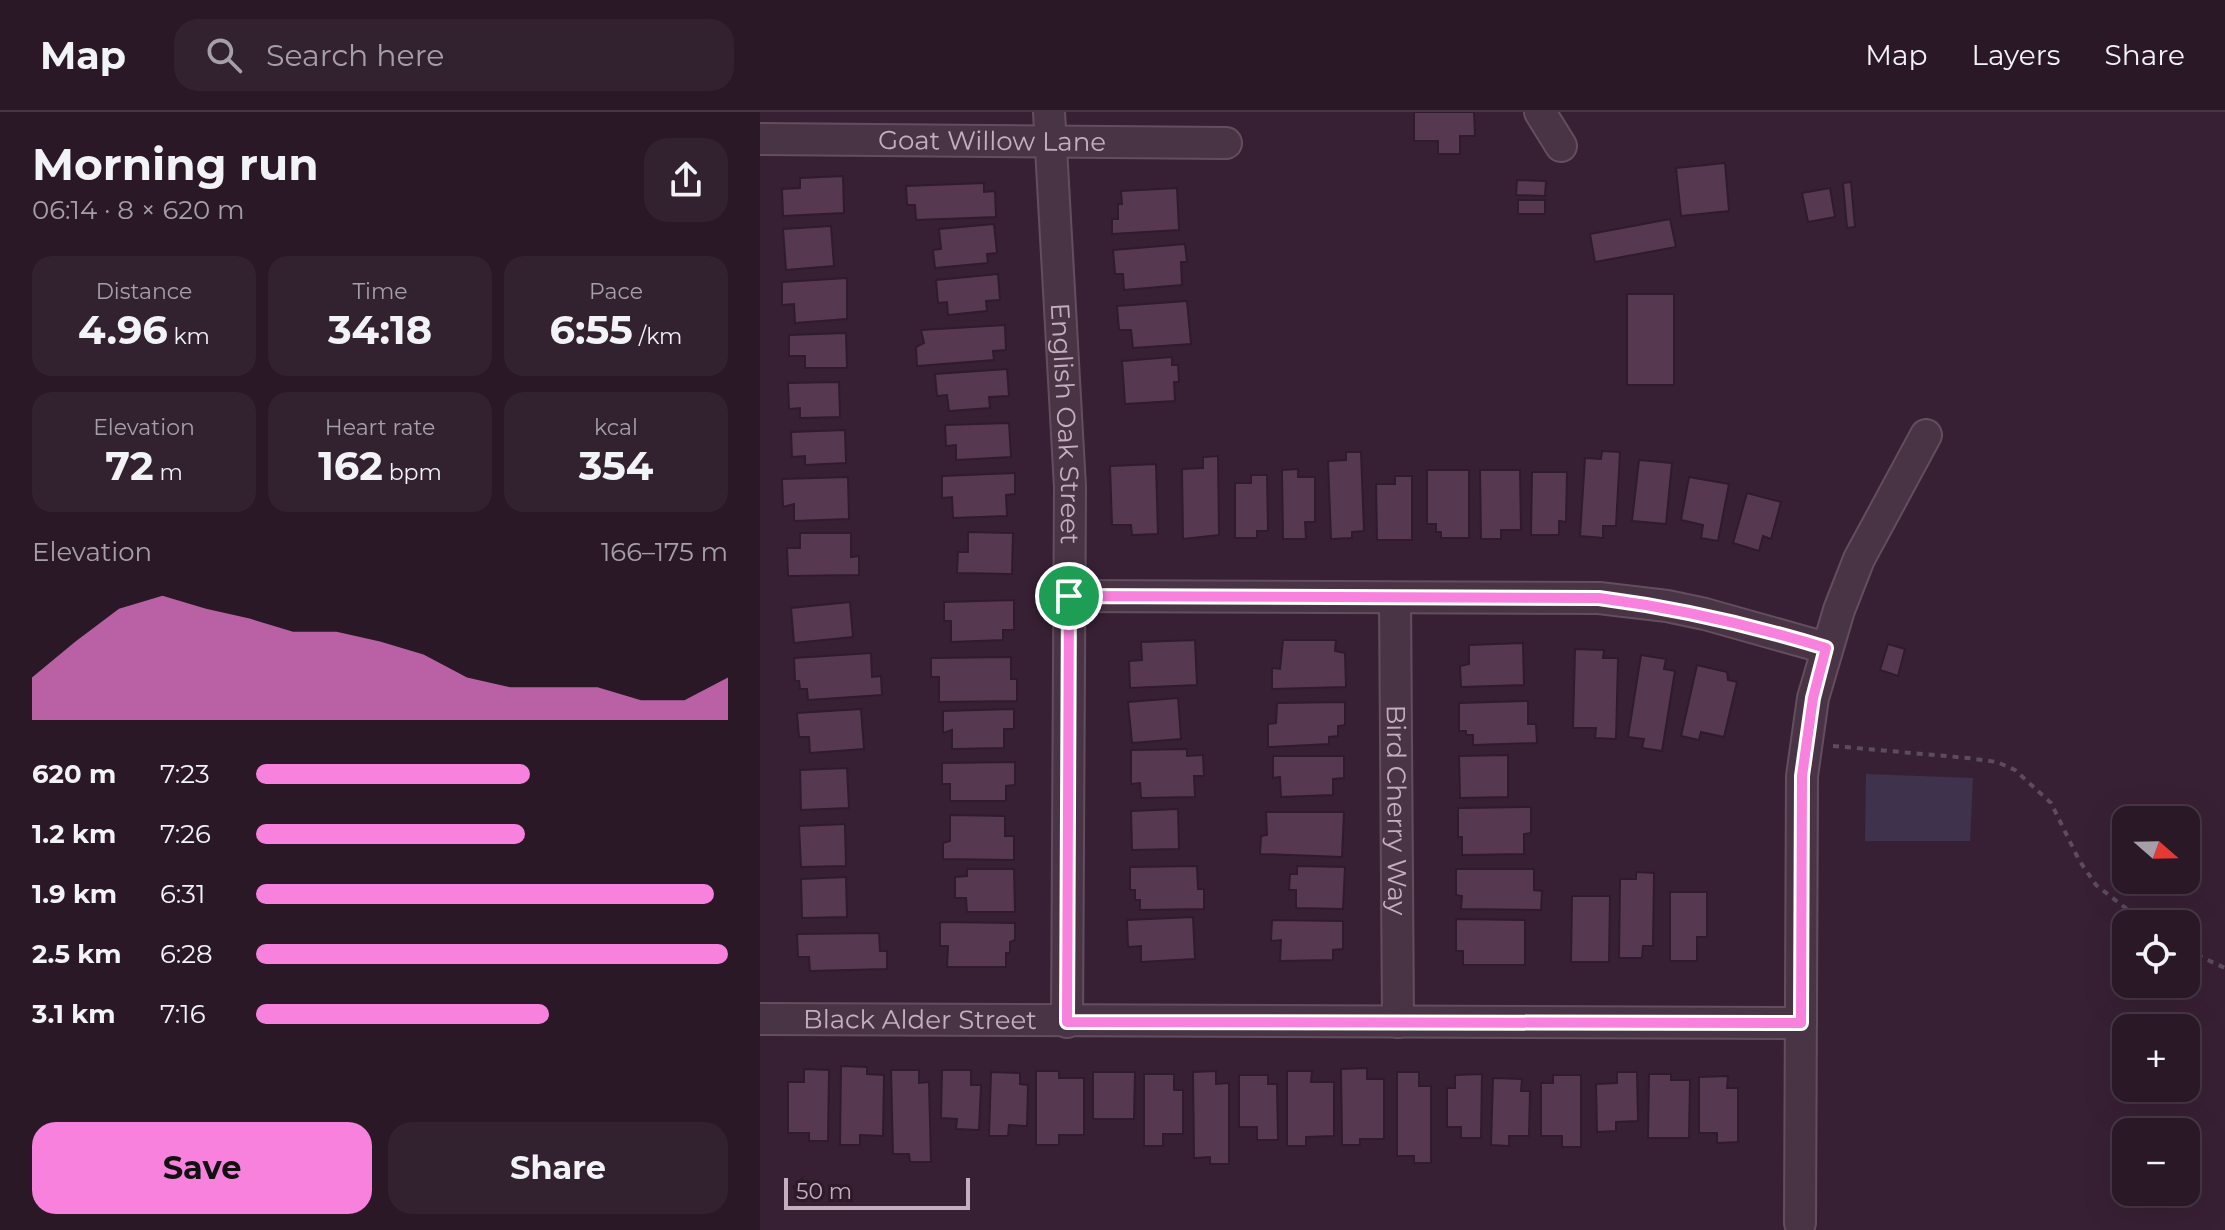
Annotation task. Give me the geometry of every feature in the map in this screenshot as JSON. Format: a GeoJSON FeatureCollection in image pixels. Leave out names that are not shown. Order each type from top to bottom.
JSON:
{"type":"FeatureCollection","features":[{"type":"Feature","properties":{"kind":"street"},"geometry":{"type":"LineString","coordinates":[[1540,112],[1561,146]]}},
{"type":"Feature","properties":{"kind":"street","name":"Goat Willow Lane"},"geometry":{"type":"LineString","coordinates":[[760,139],[1049,127],[1226,143]]}},
{"type":"Feature","properties":{"kind":"street","name":"English Oak Street"},"geometry":{"type":"LineString","coordinates":[[1049,127],[1070,487],[1067,1022]]}},
{"type":"Feature","properties":{"kind":"street"},"geometry":{"type":"LineString","coordinates":[[1800,1223],[1802,776],[1813,698],[1826,648],[1859,559],[1926,435]]}},
{"type":"Feature","properties":{"kind":"street"},"geometry":{"type":"LineString","coordinates":[[1069,596],[1599,598],[1705,614],[1826,648]]}},
{"type":"Feature","properties":{"kind":"street","name":"Bird Cherry Way"},"geometry":{"type":"LineString","coordinates":[[1395,598],[1398,1022]]}},
{"type":"Feature","properties":{"kind":"street","name":"Black Alder Street"},"geometry":{"type":"LineString","coordinates":[[760,1019],[1801,1023]]}},
{"type":"Feature","properties":{"kind":"path"},"geometry":{"type":"LineString","coordinates":[[1827,745],[1968,758],[1997,762],[2015,770],[2051,803],[2079,860],[2096,885],[2128,910]]}},
{"type":"Feature","properties":{"kind":"path"},"geometry":{"type":"LineString","coordinates":[[2200,956],[2225,968]]}},
{"type":"Feature","properties":{"kind":"shaded area"},"geometry":{"type":"Polygon","coordinates":[[[1866,774],[1973,778],[1970,841],[1865,841],[1866,774]]]}},
{"type":"Feature","properties":{"kind":"building"},"geometry":{"type":"Polygon","coordinates":[[[1414,112],[1474,112],[1475,136],[1460,136],[1460,154],[1438,154],[1438,141],[1414,141],[1414,112]]]}},
{"type":"Feature","properties":{"kind":"building"},"geometry":{"type":"Polygon","coordinates":[[[1725,163],[1729,211],[1681,216],[1676,168],[1725,163]]]}},
{"type":"Feature","properties":{"kind":"building"},"geometry":{"type":"Polygon","coordinates":[[[843,176],[844,213],[783,216],[782,189],[800,188],[800,178],[843,176]]]}},
{"type":"Feature","properties":{"kind":"building"},"geometry":{"type":"Polygon","coordinates":[[[1517,180],[1546,181],[1545,196],[1516,195],[1517,180]]]}},
{"type":"Feature","properties":{"kind":"building"},"geometry":{"type":"Polygon","coordinates":[[[1851,182],[1855,227],[1847,228],[1843,183],[1851,182]]]}},
{"type":"Feature","properties":{"kind":"building"},"geometry":{"type":"Polygon","coordinates":[[[984,183],[984,192],[995,191],[996,217],[916,220],[915,205],[907,205],[906,186],[984,183]]]}},
{"type":"Feature","properties":{"kind":"building"},"geometry":{"type":"Polygon","coordinates":[[[1177,188],[1179,230],[1112,234],[1112,219],[1118,219],[1118,204],[1122,204],[1121,191],[1177,188]]]}},
{"type":"Feature","properties":{"kind":"building"},"geometry":{"type":"Polygon","coordinates":[[[1830,188],[1835,217],[1808,222],[1802,193],[1830,188]]]}},
{"type":"Feature","properties":{"kind":"building"},"geometry":{"type":"Polygon","coordinates":[[[1518,200],[1545,200],[1545,214],[1518,214],[1518,200]]]}},
{"type":"Feature","properties":{"kind":"building"},"geometry":{"type":"Polygon","coordinates":[[[1670,219],[1676,247],[1595,262],[1590,234],[1670,219]]]}},
{"type":"Feature","properties":{"kind":"building"},"geometry":{"type":"Polygon","coordinates":[[[994,224],[997,253],[987,254],[988,263],[935,268],[933,250],[941,249],[939,229],[994,224]]]}},
{"type":"Feature","properties":{"kind":"building"},"geometry":{"type":"Polygon","coordinates":[[[831,226],[834,266],[786,270],[783,229],[831,226]]]}},
{"type":"Feature","properties":{"kind":"building"},"geometry":{"type":"Polygon","coordinates":[[[1185,244],[1187,262],[1181,262],[1182,285],[1124,290],[1123,274],[1115,274],[1113,250],[1185,244]]]}},
{"type":"Feature","properties":{"kind":"building"},"geometry":{"type":"Polygon","coordinates":[[[998,274],[1000,300],[986,301],[987,311],[948,315],[947,302],[938,303],[936,280],[998,274]]]}},
{"type":"Feature","properties":{"kind":"building"},"geometry":{"type":"Polygon","coordinates":[[[847,278],[847,319],[795,323],[794,304],[782,305],[782,282],[847,278]]]}},
{"type":"Feature","properties":{"kind":"building"},"geometry":{"type":"Polygon","coordinates":[[[1627,294],[1674,294],[1674,385],[1627,385],[1627,294]]]}},
{"type":"Feature","properties":{"kind":"building"},"geometry":{"type":"Polygon","coordinates":[[[1187,301],[1191,344],[1133,348],[1131,330],[1119,330],[1117,306],[1187,301]]]}},
{"type":"Feature","properties":{"kind":"building"},"geometry":{"type":"Polygon","coordinates":[[[1005,325],[1006,350],[993,351],[994,360],[917,366],[916,347],[924,343],[921,330],[1005,325]]]}},
{"type":"Feature","properties":{"kind":"building"},"geometry":{"type":"Polygon","coordinates":[[[846,333],[847,368],[805,368],[805,356],[789,356],[789,335],[846,333]]]}},
{"type":"Feature","properties":{"kind":"building"},"geometry":{"type":"Polygon","coordinates":[[[1172,357],[1172,365],[1178,365],[1179,382],[1174,382],[1175,401],[1125,404],[1122,361],[1172,357]]]}},
{"type":"Feature","properties":{"kind":"building"},"geometry":{"type":"Polygon","coordinates":[[[1007,369],[1009,396],[989,397],[990,408],[949,411],[947,395],[937,396],[935,374],[1007,369]]]}},
{"type":"Feature","properties":{"kind":"building"},"geometry":{"type":"Polygon","coordinates":[[[839,382],[840,417],[800,418],[800,408],[789,409],[788,383],[839,382]]]}},
{"type":"Feature","properties":{"kind":"building"},"geometry":{"type":"Polygon","coordinates":[[[1009,423],[1011,457],[956,460],[956,445],[946,446],[945,425],[1009,423]]]}},
{"type":"Feature","properties":{"kind":"building"},"geometry":{"type":"Polygon","coordinates":[[[845,430],[846,463],[805,465],[805,456],[792,457],[791,432],[845,430]]]}},
{"type":"Feature","properties":{"kind":"building"},"geometry":{"type":"Polygon","coordinates":[[[1602,451],[1620,452],[1616,526],[1603,526],[1603,538],[1580,536],[1585,458],[1601,459],[1602,451]]]}},
{"type":"Feature","properties":{"kind":"building"},"geometry":{"type":"Polygon","coordinates":[[[1346,452],[1361,452],[1364,531],[1352,532],[1352,538],[1331,539],[1328,461],[1346,460],[1346,452]]]}},
{"type":"Feature","properties":{"kind":"building"},"geometry":{"type":"Polygon","coordinates":[[[1218,456],[1219,535],[1183,539],[1182,469],[1203,468],[1203,457],[1218,456]]]}},
{"type":"Feature","properties":{"kind":"building"},"geometry":{"type":"Polygon","coordinates":[[[1639,460],[1672,463],[1666,524],[1632,521],[1639,460]]]}},
{"type":"Feature","properties":{"kind":"building"},"geometry":{"type":"Polygon","coordinates":[[[1156,464],[1158,534],[1132,535],[1131,525],[1112,525],[1110,466],[1156,464]]]}},
{"type":"Feature","properties":{"kind":"building"},"geometry":{"type":"Polygon","coordinates":[[[1298,469],[1298,477],[1315,477],[1315,522],[1305,522],[1306,539],[1283,539],[1282,470],[1298,469]]]}},
{"type":"Feature","properties":{"kind":"building"},"geometry":{"type":"Polygon","coordinates":[[[1427,470],[1469,470],[1469,538],[1441,538],[1441,532],[1436,532],[1436,524],[1427,524],[1427,470]]]}},
{"type":"Feature","properties":{"kind":"building"},"geometry":{"type":"Polygon","coordinates":[[[1480,470],[1520,470],[1521,530],[1501,530],[1501,539],[1481,539],[1480,470]]]}},
{"type":"Feature","properties":{"kind":"building"},"geometry":{"type":"Polygon","coordinates":[[[1532,472],[1567,472],[1566,522],[1559,521],[1559,535],[1531,535],[1532,472]]]}},
{"type":"Feature","properties":{"kind":"building"},"geometry":{"type":"Polygon","coordinates":[[[1015,473],[1015,494],[1006,495],[1007,516],[953,518],[952,497],[942,498],[942,476],[1015,473]]]}},
{"type":"Feature","properties":{"kind":"building"},"geometry":{"type":"Polygon","coordinates":[[[1251,475],[1267,475],[1268,531],[1257,531],[1257,538],[1235,538],[1235,483],[1251,483],[1251,475]]]}},
{"type":"Feature","properties":{"kind":"building"},"geometry":{"type":"Polygon","coordinates":[[[1395,476],[1412,476],[1412,540],[1377,540],[1376,484],[1395,484],[1395,476]]]}},
{"type":"Feature","properties":{"kind":"building"},"geometry":{"type":"Polygon","coordinates":[[[848,477],[849,519],[794,521],[794,504],[783,507],[782,479],[848,477]]]}},
{"type":"Feature","properties":{"kind":"building"},"geometry":{"type":"Polygon","coordinates":[[[1689,477],[1729,484],[1718,541],[1701,538],[1703,525],[1681,520],[1689,477]]]}},
{"type":"Feature","properties":{"kind":"building"},"geometry":{"type":"Polygon","coordinates":[[[1747,493],[1781,502],[1771,539],[1763,536],[1759,551],[1733,543],[1747,493]]]}},
{"type":"Feature","properties":{"kind":"building"},"geometry":{"type":"Polygon","coordinates":[[[968,532],[1013,533],[1012,574],[957,573],[958,552],[968,552],[968,532]]]}},
{"type":"Feature","properties":{"kind":"building"},"geometry":{"type":"Polygon","coordinates":[[[800,533],[851,533],[851,557],[859,556],[859,575],[788,576],[787,548],[800,548],[800,533]]]}},
{"type":"Feature","properties":{"kind":"building"},"geometry":{"type":"Polygon","coordinates":[[[1014,600],[1014,630],[1003,630],[1003,640],[951,642],[951,621],[944,621],[944,602],[1014,600]]]}},
{"type":"Feature","properties":{"kind":"building"},"geometry":{"type":"Polygon","coordinates":[[[850,602],[853,637],[794,643],[791,608],[850,602]]]}},
{"type":"Feature","properties":{"kind":"building"},"geometry":{"type":"Polygon","coordinates":[[[1195,640],[1197,685],[1130,688],[1129,661],[1142,660],[1141,642],[1195,640]]]}},
{"type":"Feature","properties":{"kind":"building"},"geometry":{"type":"Polygon","coordinates":[[[1283,640],[1336,640],[1335,651],[1345,653],[1346,687],[1272,689],[1272,668],[1280,669],[1283,640]]]}},
{"type":"Feature","properties":{"kind":"building"},"geometry":{"type":"Polygon","coordinates":[[[1523,643],[1524,685],[1461,687],[1460,666],[1469,664],[1469,645],[1523,643]]]}},
{"type":"Feature","properties":{"kind":"building"},"geometry":{"type":"Polygon","coordinates":[[[1888,644],[1905,649],[1898,676],[1880,670],[1888,644]]]}},
{"type":"Feature","properties":{"kind":"building"},"geometry":{"type":"Polygon","coordinates":[[[1575,649],[1604,650],[1603,658],[1618,658],[1616,739],[1595,738],[1596,728],[1573,728],[1575,649]]]}},
{"type":"Feature","properties":{"kind":"building"},"geometry":{"type":"Polygon","coordinates":[[[871,653],[872,677],[881,676],[882,695],[808,700],[807,689],[800,689],[799,681],[795,681],[794,658],[871,653]]]}},
{"type":"Feature","properties":{"kind":"building"},"geometry":{"type":"Polygon","coordinates":[[[1641,655],[1666,659],[1664,669],[1675,671],[1662,751],[1642,748],[1644,739],[1628,737],[1641,655]]]}},
{"type":"Feature","properties":{"kind":"building"},"geometry":{"type":"Polygon","coordinates":[[[1011,657],[1011,679],[1017,679],[1017,701],[939,702],[939,677],[931,677],[931,658],[1011,657]]]}},
{"type":"Feature","properties":{"kind":"building"},"geometry":{"type":"Polygon","coordinates":[[[1697,665],[1727,672],[1728,680],[1737,682],[1724,737],[1701,732],[1699,740],[1681,736],[1697,665]]]}},
{"type":"Feature","properties":{"kind":"building"},"geometry":{"type":"Polygon","coordinates":[[[1178,698],[1181,739],[1132,743],[1128,702],[1178,698]]]}},
{"type":"Feature","properties":{"kind":"building"},"geometry":{"type":"Polygon","coordinates":[[[1528,701],[1528,724],[1536,724],[1537,743],[1473,745],[1473,735],[1459,731],[1459,703],[1528,701]]]}},
{"type":"Feature","properties":{"kind":"building"},"geometry":{"type":"Polygon","coordinates":[[[1345,702],[1345,725],[1338,726],[1338,736],[1329,737],[1329,744],[1268,747],[1268,724],[1276,723],[1277,703],[1345,702]]]}},
{"type":"Feature","properties":{"kind":"building"},"geometry":{"type":"Polygon","coordinates":[[[861,709],[864,749],[810,753],[809,737],[799,737],[797,713],[861,709]]]}},
{"type":"Feature","properties":{"kind":"building"},"geometry":{"type":"Polygon","coordinates":[[[1014,709],[1014,729],[1004,729],[1004,748],[952,749],[952,730],[943,733],[943,711],[1014,709]]]}},
{"type":"Feature","properties":{"kind":"building"},"geometry":{"type":"Polygon","coordinates":[[[1187,749],[1187,756],[1203,755],[1204,776],[1194,776],[1195,797],[1141,798],[1140,783],[1131,784],[1131,750],[1187,749]]]}},
{"type":"Feature","properties":{"kind":"building"},"geometry":{"type":"Polygon","coordinates":[[[1508,755],[1508,797],[1460,798],[1459,756],[1508,755]]]}},
{"type":"Feature","properties":{"kind":"building"},"geometry":{"type":"Polygon","coordinates":[[[1273,756],[1344,756],[1344,778],[1333,779],[1333,795],[1281,797],[1280,777],[1273,778],[1273,756]]]}},
{"type":"Feature","properties":{"kind":"building"},"geometry":{"type":"Polygon","coordinates":[[[1015,762],[1015,785],[1006,786],[1006,801],[950,801],[950,784],[942,784],[942,763],[1015,762]]]}},
{"type":"Feature","properties":{"kind":"building"},"geometry":{"type":"Polygon","coordinates":[[[847,768],[849,808],[801,810],[800,770],[847,768]]]}},
{"type":"Feature","properties":{"kind":"building"},"geometry":{"type":"Polygon","coordinates":[[[1531,807],[1531,833],[1524,834],[1524,854],[1462,855],[1462,837],[1458,837],[1458,808],[1531,807]]]}},
{"type":"Feature","properties":{"kind":"building"},"geometry":{"type":"Polygon","coordinates":[[[1178,809],[1179,849],[1132,850],[1131,811],[1178,809]]]}},
{"type":"Feature","properties":{"kind":"building"},"geometry":{"type":"Polygon","coordinates":[[[1266,812],[1344,812],[1342,857],[1260,854],[1261,836],[1267,835],[1266,812]]]}},
{"type":"Feature","properties":{"kind":"building"},"geometry":{"type":"Polygon","coordinates":[[[950,815],[1005,816],[1005,836],[1014,836],[1014,860],[943,859],[943,843],[950,841],[950,815]]]}},
{"type":"Feature","properties":{"kind":"building"},"geometry":{"type":"Polygon","coordinates":[[[845,824],[846,866],[801,867],[799,826],[845,824]]]}},
{"type":"Feature","properties":{"kind":"building"},"geometry":{"type":"Polygon","coordinates":[[[1197,866],[1198,889],[1204,889],[1204,909],[1140,910],[1140,900],[1135,900],[1135,890],[1130,890],[1130,867],[1197,866]]]}},
{"type":"Feature","properties":{"kind":"building"},"geometry":{"type":"Polygon","coordinates":[[[1297,866],[1345,867],[1343,909],[1296,908],[1296,890],[1289,890],[1290,874],[1297,874],[1297,866]]]}},
{"type":"Feature","properties":{"kind":"building"},"geometry":{"type":"Polygon","coordinates":[[[967,869],[1014,869],[1015,912],[967,912],[966,898],[955,898],[955,877],[967,876],[967,869]]]}},
{"type":"Feature","properties":{"kind":"building"},"geometry":{"type":"Polygon","coordinates":[[[1456,869],[1534,869],[1534,890],[1542,891],[1541,910],[1461,909],[1462,896],[1456,895],[1456,869]]]}},
{"type":"Feature","properties":{"kind":"building"},"geometry":{"type":"Polygon","coordinates":[[[1636,872],[1654,873],[1653,946],[1643,946],[1642,958],[1619,958],[1620,879],[1636,879],[1636,872]]]}},
{"type":"Feature","properties":{"kind":"building"},"geometry":{"type":"Polygon","coordinates":[[[846,877],[847,917],[802,918],[801,879],[846,877]]]}},
{"type":"Feature","properties":{"kind":"building"},"geometry":{"type":"Polygon","coordinates":[[[1670,892],[1707,892],[1707,937],[1697,937],[1697,961],[1670,961],[1670,892]]]}},
{"type":"Feature","properties":{"kind":"building"},"geometry":{"type":"Polygon","coordinates":[[[1572,896],[1610,896],[1609,962],[1571,962],[1572,896]]]}},
{"type":"Feature","properties":{"kind":"building"},"geometry":{"type":"Polygon","coordinates":[[[1193,917],[1195,959],[1141,962],[1141,946],[1128,947],[1127,920],[1193,917]]]}},
{"type":"Feature","properties":{"kind":"building"},"geometry":{"type":"Polygon","coordinates":[[[1456,919],[1525,920],[1525,965],[1463,965],[1463,951],[1456,951],[1456,919]]]}},
{"type":"Feature","properties":{"kind":"building"},"geometry":{"type":"Polygon","coordinates":[[[1272,920],[1343,921],[1343,949],[1333,950],[1333,960],[1280,961],[1281,940],[1271,941],[1272,920]]]}},
{"type":"Feature","properties":{"kind":"building"},"geometry":{"type":"Polygon","coordinates":[[[940,922],[1015,923],[1015,940],[1010,942],[1010,953],[1006,953],[1006,967],[947,967],[948,946],[940,946],[940,922]]]}},
{"type":"Feature","properties":{"kind":"building"},"geometry":{"type":"Polygon","coordinates":[[[879,933],[880,951],[887,951],[887,969],[810,971],[809,957],[798,957],[797,934],[879,933]]]}},
{"type":"Feature","properties":{"kind":"building"},"geometry":{"type":"Polygon","coordinates":[[[841,1066],[867,1067],[867,1074],[884,1075],[883,1136],[860,1135],[860,1145],[840,1145],[841,1066]]]}},
{"type":"Feature","properties":{"kind":"building"},"geometry":{"type":"Polygon","coordinates":[[[1367,1068],[1367,1079],[1384,1079],[1384,1139],[1360,1139],[1360,1145],[1342,1145],[1341,1069],[1367,1068]]]}},
{"type":"Feature","properties":{"kind":"building"},"geometry":{"type":"Polygon","coordinates":[[[804,1069],[829,1070],[828,1141],[809,1141],[809,1133],[788,1133],[788,1082],[804,1082],[804,1069]]]}},
{"type":"Feature","properties":{"kind":"building"},"geometry":{"type":"Polygon","coordinates":[[[891,1070],[919,1070],[919,1083],[929,1082],[931,1162],[910,1162],[909,1154],[893,1154],[891,1070]]]}},
{"type":"Feature","properties":{"kind":"building"},"geometry":{"type":"Polygon","coordinates":[[[942,1070],[971,1070],[971,1085],[981,1085],[979,1130],[956,1129],[957,1119],[941,1118],[942,1070]]]}},
{"type":"Feature","properties":{"kind":"building"},"geometry":{"type":"Polygon","coordinates":[[[1036,1071],[1059,1071],[1059,1078],[1084,1078],[1084,1135],[1059,1135],[1059,1145],[1036,1145],[1036,1071]]]}},
{"type":"Feature","properties":{"kind":"building"},"geometry":{"type":"Polygon","coordinates":[[[1216,1071],[1216,1084],[1229,1083],[1229,1164],[1210,1164],[1210,1157],[1194,1158],[1193,1072],[1216,1071]]]}},
{"type":"Feature","properties":{"kind":"building"},"geometry":{"type":"Polygon","coordinates":[[[1287,1071],[1312,1071],[1311,1082],[1334,1082],[1334,1136],[1306,1137],[1306,1146],[1287,1146],[1287,1071]]]}},
{"type":"Feature","properties":{"kind":"building"},"geometry":{"type":"Polygon","coordinates":[[[991,1072],[1020,1073],[1020,1084],[1028,1085],[1027,1126],[1009,1125],[1008,1136],[989,1136],[991,1072]]]}},
{"type":"Feature","properties":{"kind":"building"},"geometry":{"type":"Polygon","coordinates":[[[1093,1072],[1135,1072],[1134,1119],[1093,1119],[1093,1072]]]}},
{"type":"Feature","properties":{"kind":"building"},"geometry":{"type":"Polygon","coordinates":[[[1397,1072],[1419,1072],[1419,1086],[1431,1086],[1431,1163],[1414,1163],[1414,1156],[1397,1156],[1397,1072]]]}},
{"type":"Feature","properties":{"kind":"building"},"geometry":{"type":"Polygon","coordinates":[[[1617,1072],[1637,1072],[1638,1121],[1616,1122],[1616,1131],[1597,1132],[1596,1084],[1617,1083],[1617,1072]]]}},
{"type":"Feature","properties":{"kind":"building"},"geometry":{"type":"Polygon","coordinates":[[[1144,1074],[1174,1074],[1174,1090],[1183,1090],[1183,1134],[1163,1134],[1163,1146],[1144,1146],[1144,1074]]]}},
{"type":"Feature","properties":{"kind":"building"},"geometry":{"type":"Polygon","coordinates":[[[1482,1074],[1481,1138],[1461,1138],[1461,1127],[1447,1127],[1447,1088],[1455,1088],[1455,1075],[1482,1074]]]}},
{"type":"Feature","properties":{"kind":"building"},"geometry":{"type":"Polygon","coordinates":[[[1649,1074],[1671,1074],[1671,1080],[1690,1080],[1689,1138],[1648,1138],[1649,1074]]]}},
{"type":"Feature","properties":{"kind":"building"},"geometry":{"type":"Polygon","coordinates":[[[1239,1075],[1268,1075],[1268,1084],[1277,1084],[1278,1140],[1257,1140],[1257,1127],[1239,1127],[1239,1075]]]}},
{"type":"Feature","properties":{"kind":"building"},"geometry":{"type":"Polygon","coordinates":[[[1553,1075],[1581,1075],[1581,1147],[1562,1147],[1562,1136],[1541,1136],[1541,1083],[1553,1083],[1553,1075]]]}},
{"type":"Feature","properties":{"kind":"building"},"geometry":{"type":"Polygon","coordinates":[[[1728,1076],[1727,1088],[1738,1088],[1738,1142],[1717,1143],[1717,1133],[1699,1133],[1699,1077],[1728,1076]]]}},
{"type":"Feature","properties":{"kind":"building"},"geometry":{"type":"Polygon","coordinates":[[[1493,1078],[1522,1079],[1521,1091],[1530,1091],[1529,1136],[1509,1136],[1509,1146],[1491,1145],[1493,1078]]]}},
{"type":"Feature","properties":{"kind":"route"},"geometry":{"type":"LineString","coordinates":[[1069,596],[1599,598],[1705,614],[1826,648],[1813,698],[1802,776],[1801,1023],[1067,1022],[1069,596]]}}]}
